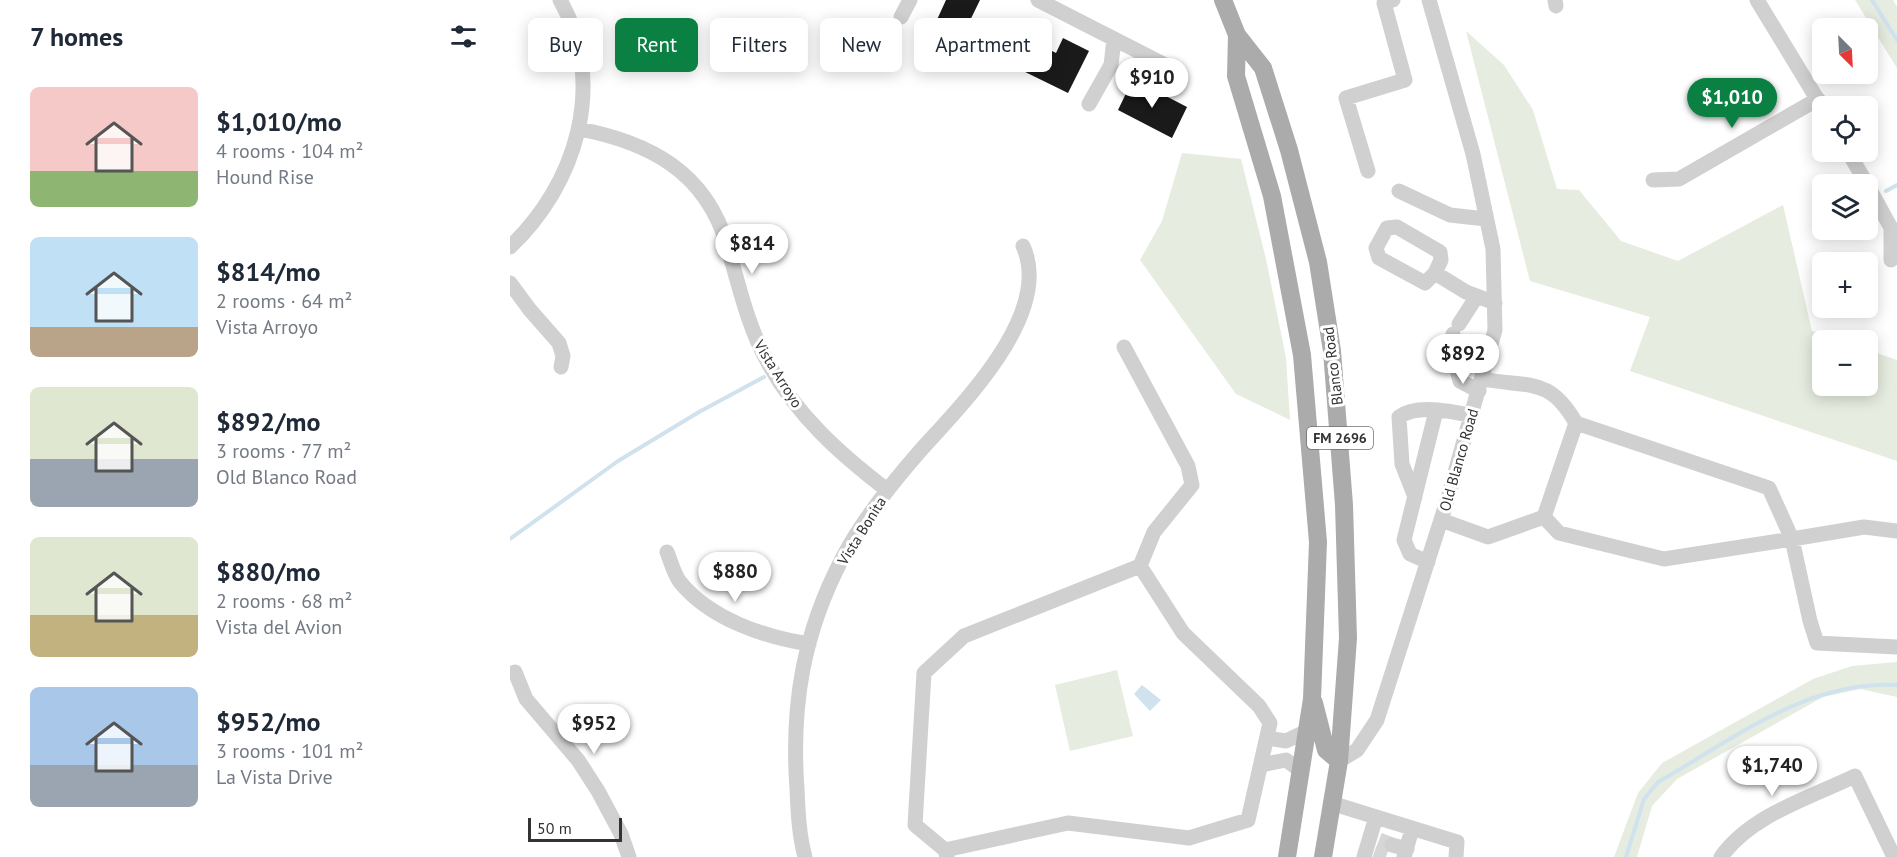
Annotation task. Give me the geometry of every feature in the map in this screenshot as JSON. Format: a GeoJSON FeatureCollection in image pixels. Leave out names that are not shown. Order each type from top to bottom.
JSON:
{"type":"FeatureCollection","features":[{"type":"Feature","properties":{"kind":"main road","name":"Blanco Road"},"geometry":{"type":"LineString","coordinates":[[1223,0],[1237,35],[1263,68],[1289,150],[1318,262],[1332,351],[1340,429],[1347,648],[1339,761],[1323,857]]}},
{"type":"Feature","properties":{"kind":"main road","name":"Blanco Road"},"geometry":{"type":"LineString","coordinates":[[1237,35],[1236,76],[1272,196],[1302,355],[1318,542],[1312,699],[1287,857]]}},
{"type":"Feature","properties":{"kind":"main road"},"geometry":{"type":"LineString","coordinates":[[1312,699],[1321,722],[1322,741],[1326,750],[1339,761]]}},
{"type":"Feature","properties":{"kind":"street"},"geometry":{"type":"LineString","coordinates":[[510,247],[540,216],[553,198],[568,165],[579,129],[582,105],[581,69],[576,40],[560,0]]}},
{"type":"Feature","properties":{"kind":"street"},"geometry":{"type":"LineString","coordinates":[[902,17],[910,0]]}},
{"type":"Feature","properties":{"kind":"street"},"geometry":{"type":"LineString","coordinates":[[1038,0],[1165,65]]}},
{"type":"Feature","properties":{"kind":"street","name":"Old Blanco Road"},"geometry":{"type":"LineString","coordinates":[[1339,761],[1357,750],[1377,720],[1442,520],[1495,330],[1493,249],[1473,154],[1429,0]]}},
{"type":"Feature","properties":{"kind":"street"},"geometry":{"type":"LineString","coordinates":[[1757,0],[1816,96]]}},
{"type":"Feature","properties":{"kind":"street"},"geometry":{"type":"LineString","coordinates":[[1368,171],[1346,98],[1405,80],[1387,1]]}},
{"type":"Feature","properties":{"kind":"street"},"geometry":{"type":"LineString","coordinates":[[1089,104],[1112,65],[1114,39]]}},
{"type":"Feature","properties":{"kind":"street"},"geometry":{"type":"LineString","coordinates":[[1653,180],[1679,179],[1812,107]]}},
{"type":"Feature","properties":{"kind":"street","name":"Vista Arroyo"},"geometry":{"type":"LineString","coordinates":[[579,129],[620,138],[645,147],[672,164],[696,186],[722,229],[743,305],[756,339],[787,394],[834,448],[887,490]]}},
{"type":"Feature","properties":{"kind":"street"},"geometry":{"type":"LineString","coordinates":[[1399,191],[1450,215],[1486,219]]}},
{"type":"Feature","properties":{"kind":"street"},"geometry":{"type":"LineString","coordinates":[[1878,205],[1891,228],[1891,260]]}},
{"type":"Feature","properties":{"kind":"street","name":"Vista Bonita"},"geometry":{"type":"LineString","coordinates":[[805,857],[799,821],[794,727],[800,673],[813,627],[844,556],[887,490],[980,385],[996,361],[1021,312],[1030,281],[1029,259],[1023,246]]}},
{"type":"Feature","properties":{"kind":"street"},"geometry":{"type":"LineString","coordinates":[[1436,273],[1477,296],[1495,303]]}},
{"type":"Feature","properties":{"kind":"street"},"geometry":{"type":"LineString","coordinates":[[510,283],[559,343],[563,356],[561,367]]}},
{"type":"Feature","properties":{"kind":"street"},"geometry":{"type":"LineString","coordinates":[[1477,296],[1456,329],[1452,351],[1460,381],[1551,391],[1563,401],[1576,423],[1769,488],[1792,539],[1817,643],[1897,647]]}},
{"type":"Feature","properties":{"kind":"street"},"geometry":{"type":"LineString","coordinates":[[1124,347],[1188,466],[1192,485],[1154,532],[1140,566],[964,636],[924,673],[915,825],[946,853],[1068,823],[1189,838],[1248,820],[1270,723],[1259,706],[1183,633],[1140,566]]}},
{"type":"Feature","properties":{"kind":"street"},"geometry":{"type":"LineString","coordinates":[[1428,562],[1410,554],[1404,540],[1436,411]]}},
{"type":"Feature","properties":{"kind":"street"},"geometry":{"type":"LineString","coordinates":[[1415,497],[1402,464],[1399,417],[1409,412],[1436,411],[1454,411],[1472,416]]}},
{"type":"Feature","properties":{"kind":"street"},"geometry":{"type":"LineString","coordinates":[[1544,517],[1576,423]]}},
{"type":"Feature","properties":{"kind":"street"},"geometry":{"type":"LineString","coordinates":[[1442,520],[1488,537],[1544,517]]}},
{"type":"Feature","properties":{"kind":"street"},"geometry":{"type":"LineString","coordinates":[[1544,517],[1559,533],[1664,560],[1864,527],[1897,531]]}},
{"type":"Feature","properties":{"kind":"street"},"geometry":{"type":"LineString","coordinates":[[667,552],[678,580],[694,596],[714,610],[758,632],[808,644]]}},
{"type":"Feature","properties":{"kind":"street"},"geometry":{"type":"LineString","coordinates":[[515,672],[526,699],[550,724],[598,791],[621,834],[629,857]]}},
{"type":"Feature","properties":{"kind":"street"},"geometry":{"type":"LineString","coordinates":[[1267,738],[1286,741],[1307,731]]}},
{"type":"Feature","properties":{"kind":"street"},"geometry":{"type":"LineString","coordinates":[[1261,765],[1286,760],[1301,771]]}},
{"type":"Feature","properties":{"kind":"street"},"geometry":{"type":"LineString","coordinates":[[1721,857],[1737,838],[1763,820],[1855,776],[1894,857]]}},
{"type":"Feature","properties":{"kind":"street"},"geometry":{"type":"LineString","coordinates":[[1331,803],[1412,830],[1457,842],[1456,857]]}},
{"type":"Feature","properties":{"kind":"street"},"geometry":{"type":"LineString","coordinates":[[1376,818],[1382,849],[1412,830]]}},
{"type":"Feature","properties":{"kind":"shaded area"},"geometry":{"type":"Polygon","coordinates":[[[1855,0],[1893,0],[1897,7],[1897,68],[1878,37],[1878,18],[1866,18],[1855,0]]]}},
{"type":"Feature","properties":{"kind":"shaded area"},"geometry":{"type":"Polygon","coordinates":[[[1466,31],[1504,65],[1533,110],[1557,189],[1579,190],[1621,241],[1678,261],[1783,205],[1812,331],[1812,396],[1878,396],[1878,353],[1897,360],[1897,461],[1630,371],[1650,317],[1530,281],[1466,31]]]}},
{"type":"Feature","properties":{"kind":"shaded area"},"geometry":{"type":"Polygon","coordinates":[[[1182,153],[1241,159],[1266,259],[1286,358],[1290,420],[1236,394],[1140,260],[1162,221],[1182,153]]]}},
{"type":"Feature","properties":{"kind":"shaded area"},"geometry":{"type":"Polygon","coordinates":[[[1897,662],[1897,697],[1860,689],[1823,697],[1677,779],[1652,806],[1637,857],[1614,857],[1638,793],[1662,763],[1813,679],[1852,666],[1897,662]]]}},
{"type":"Feature","properties":{"kind":"shaded area"},"geometry":{"type":"Polygon","coordinates":[[[1117,670],[1133,736],[1070,751],[1055,685],[1117,670]]]}},
{"type":"Feature","properties":{"kind":"water"},"geometry":{"type":"Polygon","coordinates":[[[1142,685],[1161,700],[1150,711],[1134,694],[1142,685]]]}},
{"type":"Feature","properties":{"kind":"building"},"geometry":{"type":"Polygon","coordinates":[[[946,0],[980,0],[971,18],[938,18],[946,0]]]}},
{"type":"Feature","properties":{"kind":"building"},"geometry":{"type":"Polygon","coordinates":[[[1063,38],[1089,51],[1068,93],[1025,72],[1052,72],[1052,51],[1056,53],[1063,38]]]}},
{"type":"Feature","properties":{"kind":"building"},"geometry":{"type":"Polygon","coordinates":[[[1133,79],[1187,107],[1172,138],[1118,110],[1133,79]]]}},
{"type":"Feature","properties":{"kind":"waterway"},"geometry":{"type":"LineString","coordinates":[[1872,0],[1897,40]]}},
{"type":"Feature","properties":{"kind":"waterway"},"geometry":{"type":"LineString","coordinates":[[1886,191],[1897,185]]}},
{"type":"Feature","properties":{"kind":"waterway"},"geometry":{"type":"LineString","coordinates":[[510,539],[618,461],[699,412],[764,377]]}},
{"type":"Feature","properties":{"kind":"waterway"},"geometry":{"type":"LineString","coordinates":[[1626,857],[1644,799],[1658,782],[1743,732],[1801,702],[1832,692],[1864,686],[1897,685]]}},
{"type":"Feature","properties":{"kind":"tunnel"},"geometry":{"type":"LineString","coordinates":[[1379,840],[1392,845]]}},
{"type":"Feature","properties":{"kind":"tunnel"},"geometry":{"type":"LineString","coordinates":[[1374,853],[1386,857]]}}]}
